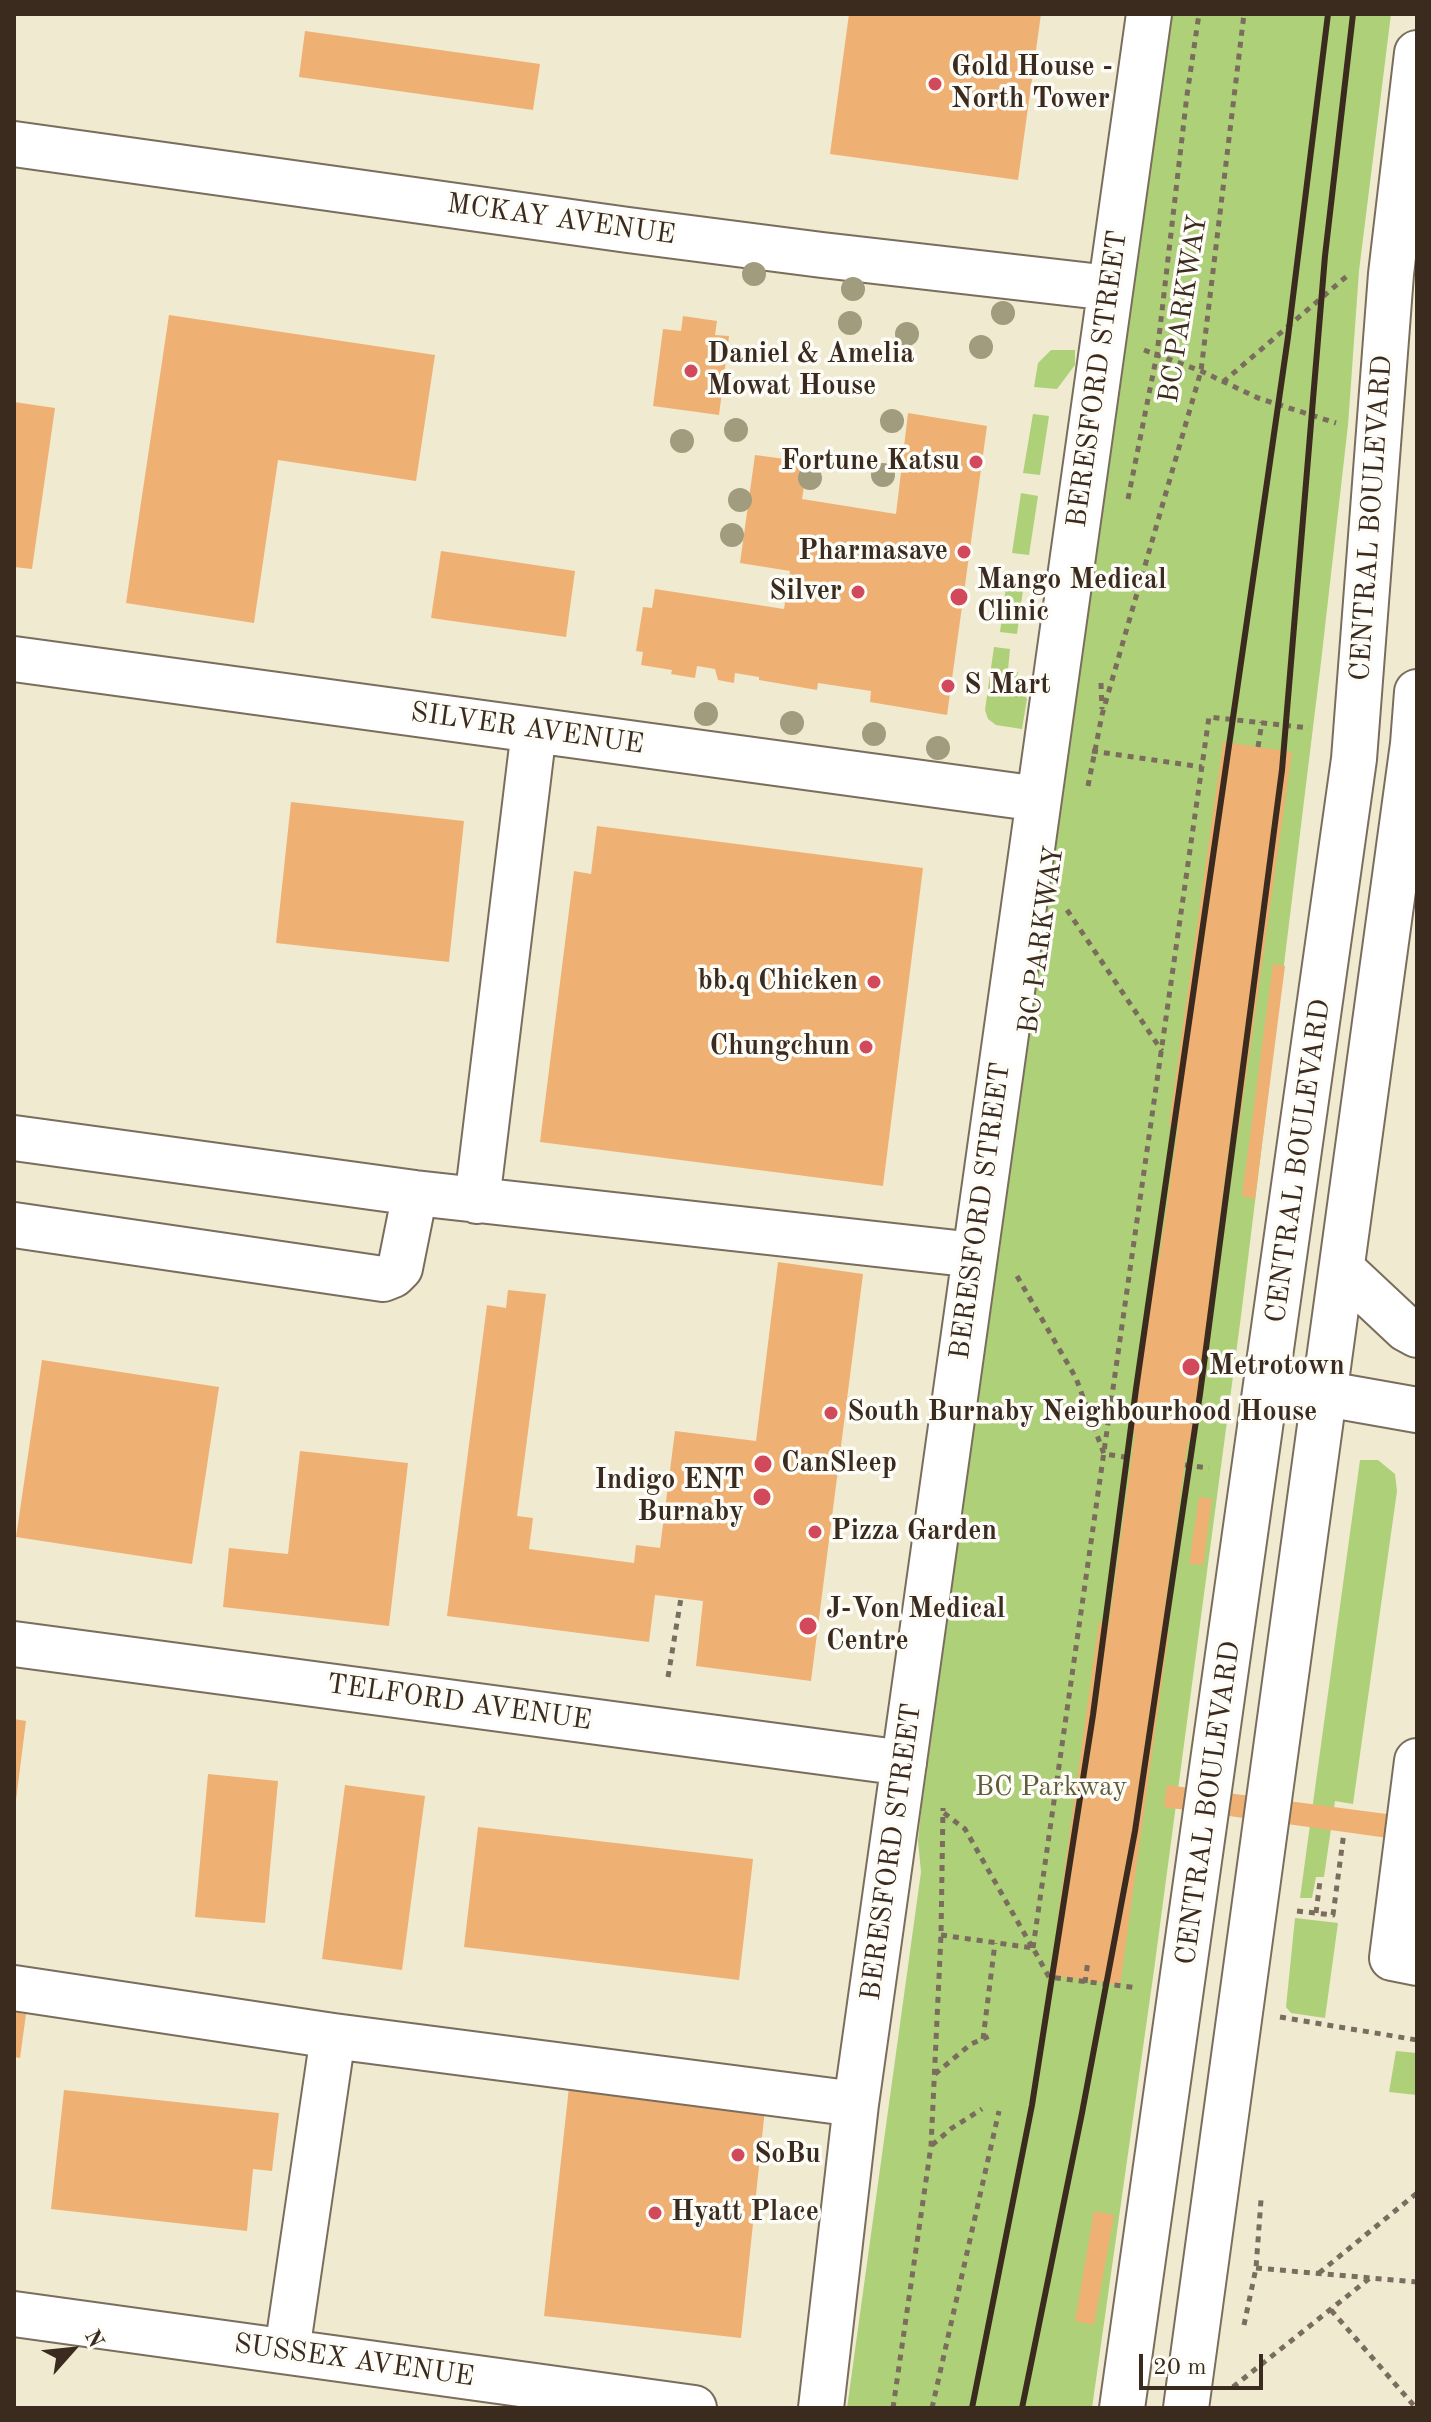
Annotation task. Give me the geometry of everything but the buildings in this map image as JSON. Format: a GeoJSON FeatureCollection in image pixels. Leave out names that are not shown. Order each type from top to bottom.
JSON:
{"type":"FeatureCollection","features":[{"type":"Feature","properties":{"kind":"street","name":"BERESFORD STREET"},"geometry":{"type":"LineString","coordinates":[[821,2408],[856,2104],[1149,14]]}},
{"type":"Feature","properties":{"kind":"street","name":"CENTRAL BOULEVARD"},"geometry":{"type":"LineString","coordinates":[[1122,2408],[1354,759],[1400,382],[1417,53]]}},
{"type":"Feature","properties":{"kind":"street","name":"MCKAY AVENUE"},"geometry":{"type":"LineString","coordinates":[[14,144],[628,230],[1110,288]]}},
{"type":"Feature","properties":{"kind":"street","name":"SILVER AVENUE"},"geometry":{"type":"LineString","coordinates":[[14,659],[1039,799]]}},
{"type":"Feature","properties":{"kind":"street","name":"CENTRAL BOULEVARD"},"geometry":{"type":"LineString","coordinates":[[1186,2408],[1413,744],[1417,692]]}},
{"type":"Feature","properties":{"kind":"street"},"geometry":{"type":"LineString","coordinates":[[477,1201],[534,730]]}},
{"type":"Feature","properties":{"kind":"street"},"geometry":{"type":"LineString","coordinates":[[1335,909],[1389,918]]}},
{"type":"Feature","properties":{"kind":"street"},"geometry":{"type":"LineString","coordinates":[[14,1138],[477,1201],[975,1255]]}},
{"type":"Feature","properties":{"kind":"street"},"geometry":{"type":"LineString","coordinates":[[14,1225],[383,1279],[400,1268],[415,1193]]}},
{"type":"Feature","properties":{"kind":"street"},"geometry":{"type":"LineString","coordinates":[[1342,1269],[1406,1329],[1417,1335]]}},
{"type":"Feature","properties":{"kind":"street"},"geometry":{"type":"LineString","coordinates":[[1268,1383],[1417,1410]]}},
{"type":"Feature","properties":{"kind":"street","name":"TELFORD AVENUE"},"geometry":{"type":"LineString","coordinates":[[14,1644],[904,1763]]}},
{"type":"Feature","properties":{"kind":"street"},"geometry":{"type":"LineString","coordinates":[[1417,1761],[1392,1958],[1417,1963]]}},
{"type":"Feature","properties":{"kind":"street"},"geometry":{"type":"LineString","coordinates":[[14,1988],[333,2036],[856,2104]]}},
{"type":"Feature","properties":{"kind":"street"},"geometry":{"type":"LineString","coordinates":[[287,2351],[333,2036]]}},
{"type":"Feature","properties":{"kind":"street","name":"SUSSEX AVENUE"},"geometry":{"type":"LineString","coordinates":[[14,2314],[694,2408]]}},
{"type":"Feature","properties":{"kind":"path"},"geometry":{"type":"LineString","coordinates":[[1126,507],[1157,354],[1199,14]]}},
{"type":"Feature","properties":{"kind":"path","name":"BC PARKWAY"},"geometry":{"type":"LineString","coordinates":[[1085,798],[1102,715],[1201,371],[1244,14]]}},
{"type":"Feature","properties":{"kind":"path"},"geometry":{"type":"LineString","coordinates":[[1223,382],[1352,271]]}},
{"type":"Feature","properties":{"kind":"path"},"geometry":{"type":"LineString","coordinates":[[1135,348],[1201,371],[1258,398],[1341,424]]}},
{"type":"Feature","properties":{"kind":"path"},"geometry":{"type":"LineString","coordinates":[[1101,670],[1102,715]]}},
{"type":"Feature","properties":{"kind":"path"},"geometry":{"type":"LineString","coordinates":[[1033,1948],[1209,717],[1309,728]]}},
{"type":"Feature","properties":{"kind":"path"},"geometry":{"type":"LineString","coordinates":[[1258,747],[1262,722]]}},
{"type":"Feature","properties":{"kind":"path"},"geometry":{"type":"LineString","coordinates":[[1080,750],[1202,767]]}},
{"type":"Feature","properties":{"kind":"path","name":"BC PARKWAY"},"geometry":{"type":"LineString","coordinates":[[1062,921],[1064,905],[1163,1052]]}},
{"type":"Feature","properties":{"kind":"path"},"geometry":{"type":"LineString","coordinates":[[1015,1292],[1019,1261]]}},
{"type":"Feature","properties":{"kind":"path"},"geometry":{"type":"LineString","coordinates":[[1017,1276],[1076,1378],[1104,1454]]}},
{"type":"Feature","properties":{"kind":"path"},"geometry":{"type":"LineString","coordinates":[[1104,1454],[1132,1458]]}},
{"type":"Feature","properties":{"kind":"path"},"geometry":{"type":"LineString","coordinates":[[1185,1465],[1209,1468]]}},
{"type":"Feature","properties":{"kind":"path"},"geometry":{"type":"LineString","coordinates":[[668,1677],[681,1598]]}},
{"type":"Feature","properties":{"kind":"path"},"geometry":{"type":"LineString","coordinates":[[893,2408],[931,2146],[941,1935],[944,1813],[941,1800]]}},
{"type":"Feature","properties":{"kind":"path"},"geometry":{"type":"LineString","coordinates":[[944,1813],[965,1829],[1049,1977],[1150,1990]]}},
{"type":"Feature","properties":{"kind":"path"},"geometry":{"type":"LineString","coordinates":[[1288,1910],[1333,1915],[1344,1832]]}},
{"type":"Feature","properties":{"kind":"path"},"geometry":{"type":"LineString","coordinates":[[1316,1913],[1320,1881]]}},
{"type":"Feature","properties":{"kind":"path"},"geometry":{"type":"LineString","coordinates":[[941,1935],[1033,1948]]}},
{"type":"Feature","properties":{"kind":"path"},"geometry":{"type":"LineString","coordinates":[[983,2039],[995,1943]]}},
{"type":"Feature","properties":{"kind":"path"},"geometry":{"type":"LineString","coordinates":[[1085,1983],[1088,1960]]}},
{"type":"Feature","properties":{"kind":"path"},"geometry":{"type":"LineString","coordinates":[[1270,2015],[1417,2040]]}},
{"type":"Feature","properties":{"kind":"path"},"geometry":{"type":"LineString","coordinates":[[934,2075],[971,2044],[992,2035]]}},
{"type":"Feature","properties":{"kind":"path"},"geometry":{"type":"LineString","coordinates":[[931,2146],[982,2109]]}},
{"type":"Feature","properties":{"kind":"path"},"geometry":{"type":"LineString","coordinates":[[932,2408],[999,2111]]}},
{"type":"Feature","properties":{"kind":"path"},"geometry":{"type":"LineString","coordinates":[[1317,2274],[1417,2193]]}},
{"type":"Feature","properties":{"kind":"path"},"geometry":{"type":"LineString","coordinates":[[1256,2268],[1417,2282]]}},
{"type":"Feature","properties":{"kind":"path"},"geometry":{"type":"LineString","coordinates":[[1231,2389],[1370,2278]]}},
{"type":"Feature","properties":{"kind":"path"},"geometry":{"type":"LineString","coordinates":[[1331,2310],[1416,2408]]}},
{"type":"Feature","properties":{"kind":"green space","name":"BC Parkway"},"geometry":{"type":"Polygon","coordinates":[[[1169,14],[1391,14],[1359,271],[1348,425],[1321,662],[1241,1316],[1154,1970],[1092,2408],[847,2408],[921,1872],[918,1841],[921,1811],[1169,14]]]}},
{"type":"Feature","properties":{"kind":"green space"},"geometry":{"type":"Polygon","coordinates":[[[1051,350],[1075,350],[1075,365],[1057,389],[1034,387],[1038,363],[1051,350]]]}},
{"type":"Feature","properties":{"kind":"green space"},"geometry":{"type":"Polygon","coordinates":[[[1033,414],[1049,416],[1040,475],[1023,473],[1033,414]]]}},
{"type":"Feature","properties":{"kind":"green space"},"geometry":{"type":"Polygon","coordinates":[[[1021,493],[1038,496],[1029,555],[1012,553],[1021,493]]]}},
{"type":"Feature","properties":{"kind":"green space"},"geometry":{"type":"Polygon","coordinates":[[[1008,572],[1025,575],[1017,634],[1000,632],[1008,572]]]}},
{"type":"Feature","properties":{"kind":"green space"},"geometry":{"type":"Polygon","coordinates":[[[994,647],[1010,649],[1008,670],[1018,672],[1016,680],[1027,699],[1022,729],[996,725],[988,719],[985,710],[994,647]]]}},
{"type":"Feature","properties":{"kind":"green space"},"geometry":{"type":"Polygon","coordinates":[[[1360,1460],[1378,1460],[1395,1474],[1397,1491],[1353,1804],[1335,1801],[1324,1877],[1316,1877],[1312,1898],[1300,1898],[1360,1460]]]}},
{"type":"Feature","properties":{"kind":"green space"},"geometry":{"type":"Polygon","coordinates":[[[1295,1918],[1338,1923],[1325,2018],[1291,2013],[1286,2007],[1295,1918]]]}},
{"type":"Feature","properties":{"kind":"green space"},"geometry":{"type":"Polygon","coordinates":[[[1396,2051],[1417,2053],[1417,2095],[1389,2092],[1396,2051]]]}},
{"type":"Feature","properties":{"kind":"railway"},"geometry":{"type":"LineString","coordinates":[[972,2408],[1032,2105],[1093,1715],[1136,1389],[1288,337],[1328,14]]}},
{"type":"Feature","properties":{"kind":"railway"},"geometry":{"type":"LineString","coordinates":[[1022,2408],[1135,1831],[1200,1394],[1282,770],[1325,256],[1353,14]]}},
{"type":"Feature","properties":{"kind":"place","name":"Gold House - North Tower"},"geometry":{"type":"Point","coordinates":[935,84]}},
{"type":"Feature","properties":{"kind":"place","name":"Daniel & Amelia Mowat House"},"geometry":{"type":"Point","coordinates":[691,371]}},
{"type":"Feature","properties":{"kind":"place","name":"Fortune Katsu"},"geometry":{"type":"Point","coordinates":[976,462]}},
{"type":"Feature","properties":{"kind":"place","name":"Pharmasave"},"geometry":{"type":"Point","coordinates":[964,552]}},
{"type":"Feature","properties":{"kind":"place","name":"Silver"},"geometry":{"type":"Point","coordinates":[858,592]}},
{"type":"Feature","properties":{"kind":"place","name":"Mango Medical Clinic"},"geometry":{"type":"Point","coordinates":[959,597]}},
{"type":"Feature","properties":{"kind":"place","name":"S Mart"},"geometry":{"type":"Point","coordinates":[948,686]}},
{"type":"Feature","properties":{"kind":"place","name":"bb.q Chicken"},"geometry":{"type":"Point","coordinates":[874,982]}},
{"type":"Feature","properties":{"kind":"place","name":"Chungchun"},"geometry":{"type":"Point","coordinates":[866,1047]}},
{"type":"Feature","properties":{"kind":"place","name":"Metrotown"},"geometry":{"type":"Point","coordinates":[1191,1367]}},
{"type":"Feature","properties":{"kind":"place","name":"South Burnaby Neighbourhood House"},"geometry":{"type":"Point","coordinates":[831,1413]}},
{"type":"Feature","properties":{"kind":"place","name":"CanSleep"},"geometry":{"type":"Point","coordinates":[763,1464]}},
{"type":"Feature","properties":{"kind":"place","name":"Indigo ENT Burnaby"},"geometry":{"type":"Point","coordinates":[762,1497]}},
{"type":"Feature","properties":{"kind":"place","name":"Pizza Garden"},"geometry":{"type":"Point","coordinates":[815,1532]}},
{"type":"Feature","properties":{"kind":"place","name":"J-Von Medical Centre"},"geometry":{"type":"Point","coordinates":[808,1626]}},
{"type":"Feature","properties":{"kind":"place","name":"SoBu"},"geometry":{"type":"Point","coordinates":[738,2155]}},
{"type":"Feature","properties":{"kind":"place","name":"Hyatt Place"},"geometry":{"type":"Point","coordinates":[655,2213]}}]}
